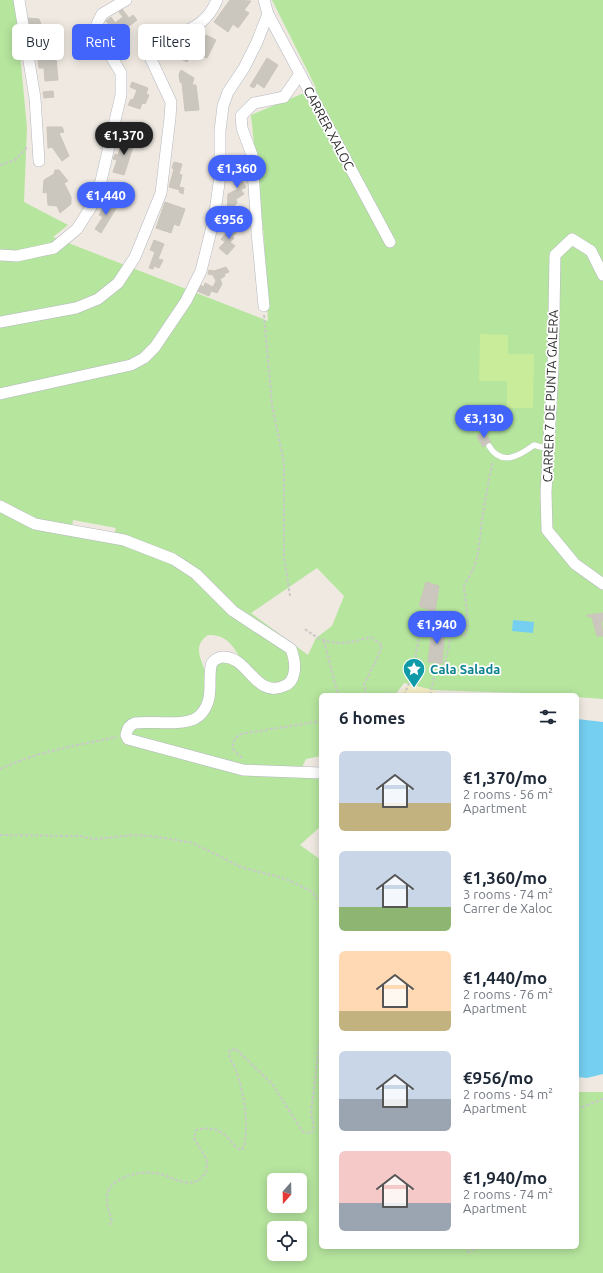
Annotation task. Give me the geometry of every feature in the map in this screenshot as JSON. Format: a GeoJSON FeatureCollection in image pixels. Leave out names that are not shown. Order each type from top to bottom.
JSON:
{"type":"FeatureCollection","features":[{"type":"Feature","properties":{"kind":"street"},"geometry":{"type":"LineString","coordinates":[[19,0],[35,98],[39,162]]}},
{"type":"Feature","properties":{"kind":"street"},"geometry":{"type":"LineString","coordinates":[[0,255],[17,256],[54,248],[77,229],[91,207],[101,181],[121,95],[121,73],[98,35],[97,24],[102,14],[126,0]]}},
{"type":"Feature","properties":{"kind":"street"},"geometry":{"type":"LineString","coordinates":[[0,322],[76,308],[98,299],[118,283],[135,257],[161,193],[166,158],[171,102],[151,59],[151,50],[158,44],[192,30],[213,10],[217,0]]}},
{"type":"Feature","properties":{"kind":"street","name":"CARRER XALOC"},"geometry":{"type":"LineString","coordinates":[[264,0],[268,14],[390,242]]}},
{"type":"Feature","properties":{"kind":"street"},"geometry":{"type":"LineString","coordinates":[[0,394],[131,365],[144,358],[158,343],[186,301],[203,264],[214,219],[220,176],[220,131],[224,101],[228,92],[251,56],[268,14]]}},
{"type":"Feature","properties":{"kind":"street"},"geometry":{"type":"LineString","coordinates":[[264,306],[252,155],[242,128],[241,116],[254,103],[284,97],[300,74]]}},
{"type":"Feature","properties":{"kind":"street","name":"CARRER 7 DE PUNTA GALERA"},"geometry":{"type":"LineString","coordinates":[[603,275],[591,251],[572,239],[555,255],[553,370],[546,492],[547,530],[575,564],[603,584]]}},
{"type":"Feature","properties":{"kind":"street"},"geometry":{"type":"LineString","coordinates":[[0,506],[35,524],[124,540],[173,559],[196,574],[233,611],[291,649],[295,659],[294,672],[288,684],[283,687],[270,688],[257,682],[241,664],[232,659],[219,656],[211,666],[211,685],[207,702],[203,712],[198,718],[178,722],[135,723],[128,728],[126,735],[133,742],[243,770],[319,773]]}},
{"type":"Feature","properties":{"kind":"lane"},"geometry":{"type":"LineString","coordinates":[[490,446],[494,454],[505,458],[515,456],[534,446],[548,449]]}},
{"type":"Feature","properties":{"kind":"path"},"geometry":{"type":"LineString","coordinates":[[0,165],[15,160],[27,148],[38,131]]}},
{"type":"Feature","properties":{"kind":"path"},"geometry":{"type":"LineString","coordinates":[[264,306],[272,405],[284,463],[284,556],[290,596]]}},
{"type":"Feature","properties":{"kind":"path"},"geometry":{"type":"LineString","coordinates":[[430,693],[435,673],[442,673],[450,634],[449,622],[452,615],[458,624],[460,633],[465,636],[468,626],[464,602],[464,584],[469,578],[480,543],[483,515],[494,454]]}},
{"type":"Feature","properties":{"kind":"path"},"geometry":{"type":"LineString","coordinates":[[405,693],[411,679],[422,622]]}},
{"type":"Feature","properties":{"kind":"path"},"geometry":{"type":"LineString","coordinates":[[305,629],[316,638],[324,641],[341,643],[370,637],[382,645],[377,659],[364,684],[366,693]]}},
{"type":"Feature","properties":{"kind":"path"},"geometry":{"type":"LineString","coordinates":[[324,641],[337,693]]}},
{"type":"Feature","properties":{"kind":"path"},"geometry":{"type":"LineString","coordinates":[[246,762],[238,756],[233,749],[233,742],[236,737],[241,734],[319,721]]}},
{"type":"Feature","properties":{"kind":"path"},"geometry":{"type":"LineString","coordinates":[[0,769],[65,748],[126,735]]}},
{"type":"Feature","properties":{"kind":"path"},"geometry":{"type":"LineString","coordinates":[[0,835],[80,836],[94,840],[134,835],[158,837],[193,843],[241,866],[286,879],[311,890],[319,900]]}},
{"type":"Feature","properties":{"kind":"path"},"geometry":{"type":"LineString","coordinates":[[109,1225],[112,1220],[106,1204],[107,1192],[111,1185],[117,1181],[139,1172],[156,1173],[186,1182],[197,1181],[206,1173],[207,1160],[194,1138],[196,1130],[205,1128],[217,1130],[225,1134],[237,1148],[241,1150],[244,1147],[246,1112],[236,1069],[230,1059],[230,1050],[236,1049],[273,1085],[303,1132],[311,1133],[314,1129],[311,1112],[319,1047]]}},
{"type":"Feature","properties":{"kind":"path"},"geometry":{"type":"LineString","coordinates":[[579,1108],[603,1099]]}},
{"type":"Feature","properties":{"kind":"path"},"geometry":{"type":"LineString","coordinates":[[467,1249],[468,1252],[475,1249]]}},
{"type":"Feature","properties":{"kind":"green space"},"geometry":{"type":"Polygon","coordinates":[[[0,0],[15,0],[17,24],[12,24],[12,60],[21,60],[27,128],[24,202],[68,225],[53,237],[268,321],[264,239],[251,115],[316,88],[272,0],[603,0],[603,699],[579,697],[579,693],[519,693],[433,690],[404,683],[396,693],[319,693],[319,756],[306,759],[301,769],[307,776],[319,779],[319,828],[300,845],[319,859],[319,1249],[579,1249],[579,1092],[603,1092],[603,1273],[0,1273],[0,0]],[[73,520],[72,527],[114,535],[116,528],[73,520]],[[317,568],[251,613],[308,655],[316,638],[332,626],[344,596],[317,568]],[[208,635],[200,643],[199,653],[206,674],[218,655],[240,658],[228,641],[214,635],[208,635]]]}},
{"type":"Feature","properties":{"kind":"green space"},"geometry":{"type":"Polygon","coordinates":[[[480,334],[508,335],[508,354],[534,354],[533,408],[507,408],[507,381],[479,381],[480,334]]]}},
{"type":"Feature","properties":{"kind":"sand","name":"Cala Salada"},"geometry":{"type":"Polygon","coordinates":[[[410,685],[433,690],[436,693],[400,693],[405,687],[410,685]]]}},
{"type":"Feature","properties":{"kind":"water"},"geometry":{"type":"Polygon","coordinates":[[[513,620],[534,622],[533,633],[512,631],[513,620]]]}},
{"type":"Feature","properties":{"kind":"water"},"geometry":{"type":"Polygon","coordinates":[[[579,719],[603,722],[603,1074],[587,1078],[579,1077],[579,719]]]}},
{"type":"Feature","properties":{"kind":"building"},"geometry":{"type":"Polygon","coordinates":[[[230,0],[251,1],[244,10],[249,13],[238,28],[233,24],[228,32],[214,22],[230,0]]]}},
{"type":"Feature","properties":{"kind":"building"},"geometry":{"type":"Polygon","coordinates":[[[122,9],[129,18],[133,15],[137,20],[130,25],[130,24],[108,24],[106,21],[111,17],[115,23],[123,17],[119,12],[122,9]]]}},
{"type":"Feature","properties":{"kind":"building"},"geometry":{"type":"Polygon","coordinates":[[[28,18],[39,19],[41,24],[29,24],[28,18]]]}},
{"type":"Feature","properties":{"kind":"building"},"geometry":{"type":"Polygon","coordinates":[[[206,35],[216,40],[207,58],[205,57],[206,35]]]}},
{"type":"Feature","properties":{"kind":"building"},"geometry":{"type":"Polygon","coordinates":[[[267,58],[278,65],[264,88],[257,83],[254,88],[250,86],[267,58]]]}},
{"type":"Feature","properties":{"kind":"building"},"geometry":{"type":"Polygon","coordinates":[[[38,60],[56,60],[58,80],[45,81],[44,68],[39,68],[38,60]]]}},
{"type":"Feature","properties":{"kind":"building"},"geometry":{"type":"Polygon","coordinates":[[[181,70],[194,78],[192,85],[196,85],[199,110],[185,111],[182,83],[180,82],[179,74],[181,70]]]}},
{"type":"Feature","properties":{"kind":"building"},"geometry":{"type":"Polygon","coordinates":[[[132,82],[148,88],[146,94],[149,95],[145,104],[142,103],[140,109],[128,105],[131,99],[133,100],[137,90],[130,87],[132,82]]]}},
{"type":"Feature","properties":{"kind":"building"},"geometry":{"type":"Polygon","coordinates":[[[53,91],[54,97],[44,98],[43,92],[53,91]]]}},
{"type":"Feature","properties":{"kind":"building"},"geometry":{"type":"Polygon","coordinates":[[[47,127],[62,127],[64,132],[59,133],[69,156],[62,161],[52,147],[48,148],[47,127]]]}},
{"type":"Feature","properties":{"kind":"building"},"geometry":{"type":"Polygon","coordinates":[[[124,137],[135,141],[124,175],[113,172],[117,160],[113,159],[115,154],[118,155],[124,137]]]}},
{"type":"Feature","properties":{"kind":"building"},"geometry":{"type":"Polygon","coordinates":[[[174,162],[182,164],[179,174],[182,175],[179,187],[184,188],[183,194],[179,192],[180,190],[169,187],[174,169],[172,168],[174,162]]]}},
{"type":"Feature","properties":{"kind":"building"},"geometry":{"type":"Polygon","coordinates":[[[240,168],[247,178],[242,181],[246,187],[241,190],[244,194],[236,199],[237,203],[227,212],[228,194],[238,189],[232,179],[238,175],[235,171],[240,168]]]}},
{"type":"Feature","properties":{"kind":"building"},"geometry":{"type":"Polygon","coordinates":[[[55,170],[59,170],[68,181],[64,183],[71,197],[71,204],[60,213],[57,206],[48,205],[47,192],[43,193],[44,180],[54,174],[55,170]]]}},
{"type":"Feature","properties":{"kind":"building"},"geometry":{"type":"Polygon","coordinates":[[[111,192],[121,196],[118,203],[108,199],[111,192]]]}},
{"type":"Feature","properties":{"kind":"building"},"geometry":{"type":"Polygon","coordinates":[[[165,202],[185,209],[179,226],[174,224],[171,233],[156,228],[165,202]]]}},
{"type":"Feature","properties":{"kind":"building"},"geometry":{"type":"Polygon","coordinates":[[[105,203],[110,206],[111,204],[117,207],[101,233],[95,229],[103,217],[99,215],[103,208],[102,206],[105,203]]]}},
{"type":"Feature","properties":{"kind":"building"},"geometry":{"type":"Polygon","coordinates":[[[234,224],[240,229],[232,237],[234,238],[230,242],[235,246],[227,255],[219,248],[225,242],[221,239],[234,224]]]}},
{"type":"Feature","properties":{"kind":"building"},"geometry":{"type":"Polygon","coordinates":[[[154,240],[164,244],[158,259],[163,260],[159,268],[154,266],[153,269],[149,268],[155,252],[150,250],[154,240]]]}},
{"type":"Feature","properties":{"kind":"building"},"geometry":{"type":"Polygon","coordinates":[[[226,267],[229,272],[224,274],[225,276],[220,279],[222,284],[217,293],[211,291],[209,296],[197,291],[200,285],[204,287],[205,283],[213,287],[216,281],[213,275],[208,274],[209,270],[214,271],[226,267]]]}},
{"type":"Feature","properties":{"kind":"building"},"geometry":{"type":"Polygon","coordinates":[[[484,432],[491,442],[483,447],[477,436],[484,432]]]}},
{"type":"Feature","properties":{"kind":"building"},"geometry":{"type":"Polygon","coordinates":[[[426,582],[439,586],[435,612],[419,606],[426,582]]]}},
{"type":"Feature","properties":{"kind":"building"},"geometry":{"type":"Polygon","coordinates":[[[603,613],[603,621],[601,621],[603,636],[597,636],[592,617],[588,617],[587,615],[603,613]]]}},
{"type":"Feature","properties":{"kind":"building"},"geometry":{"type":"Polygon","coordinates":[[[432,627],[445,628],[442,664],[428,662],[432,627]]]}},
{"type":"Feature","properties":{"kind":"place","name":"Cala Salada"},"geometry":{"type":"Point","coordinates":[414,688]}}]}
